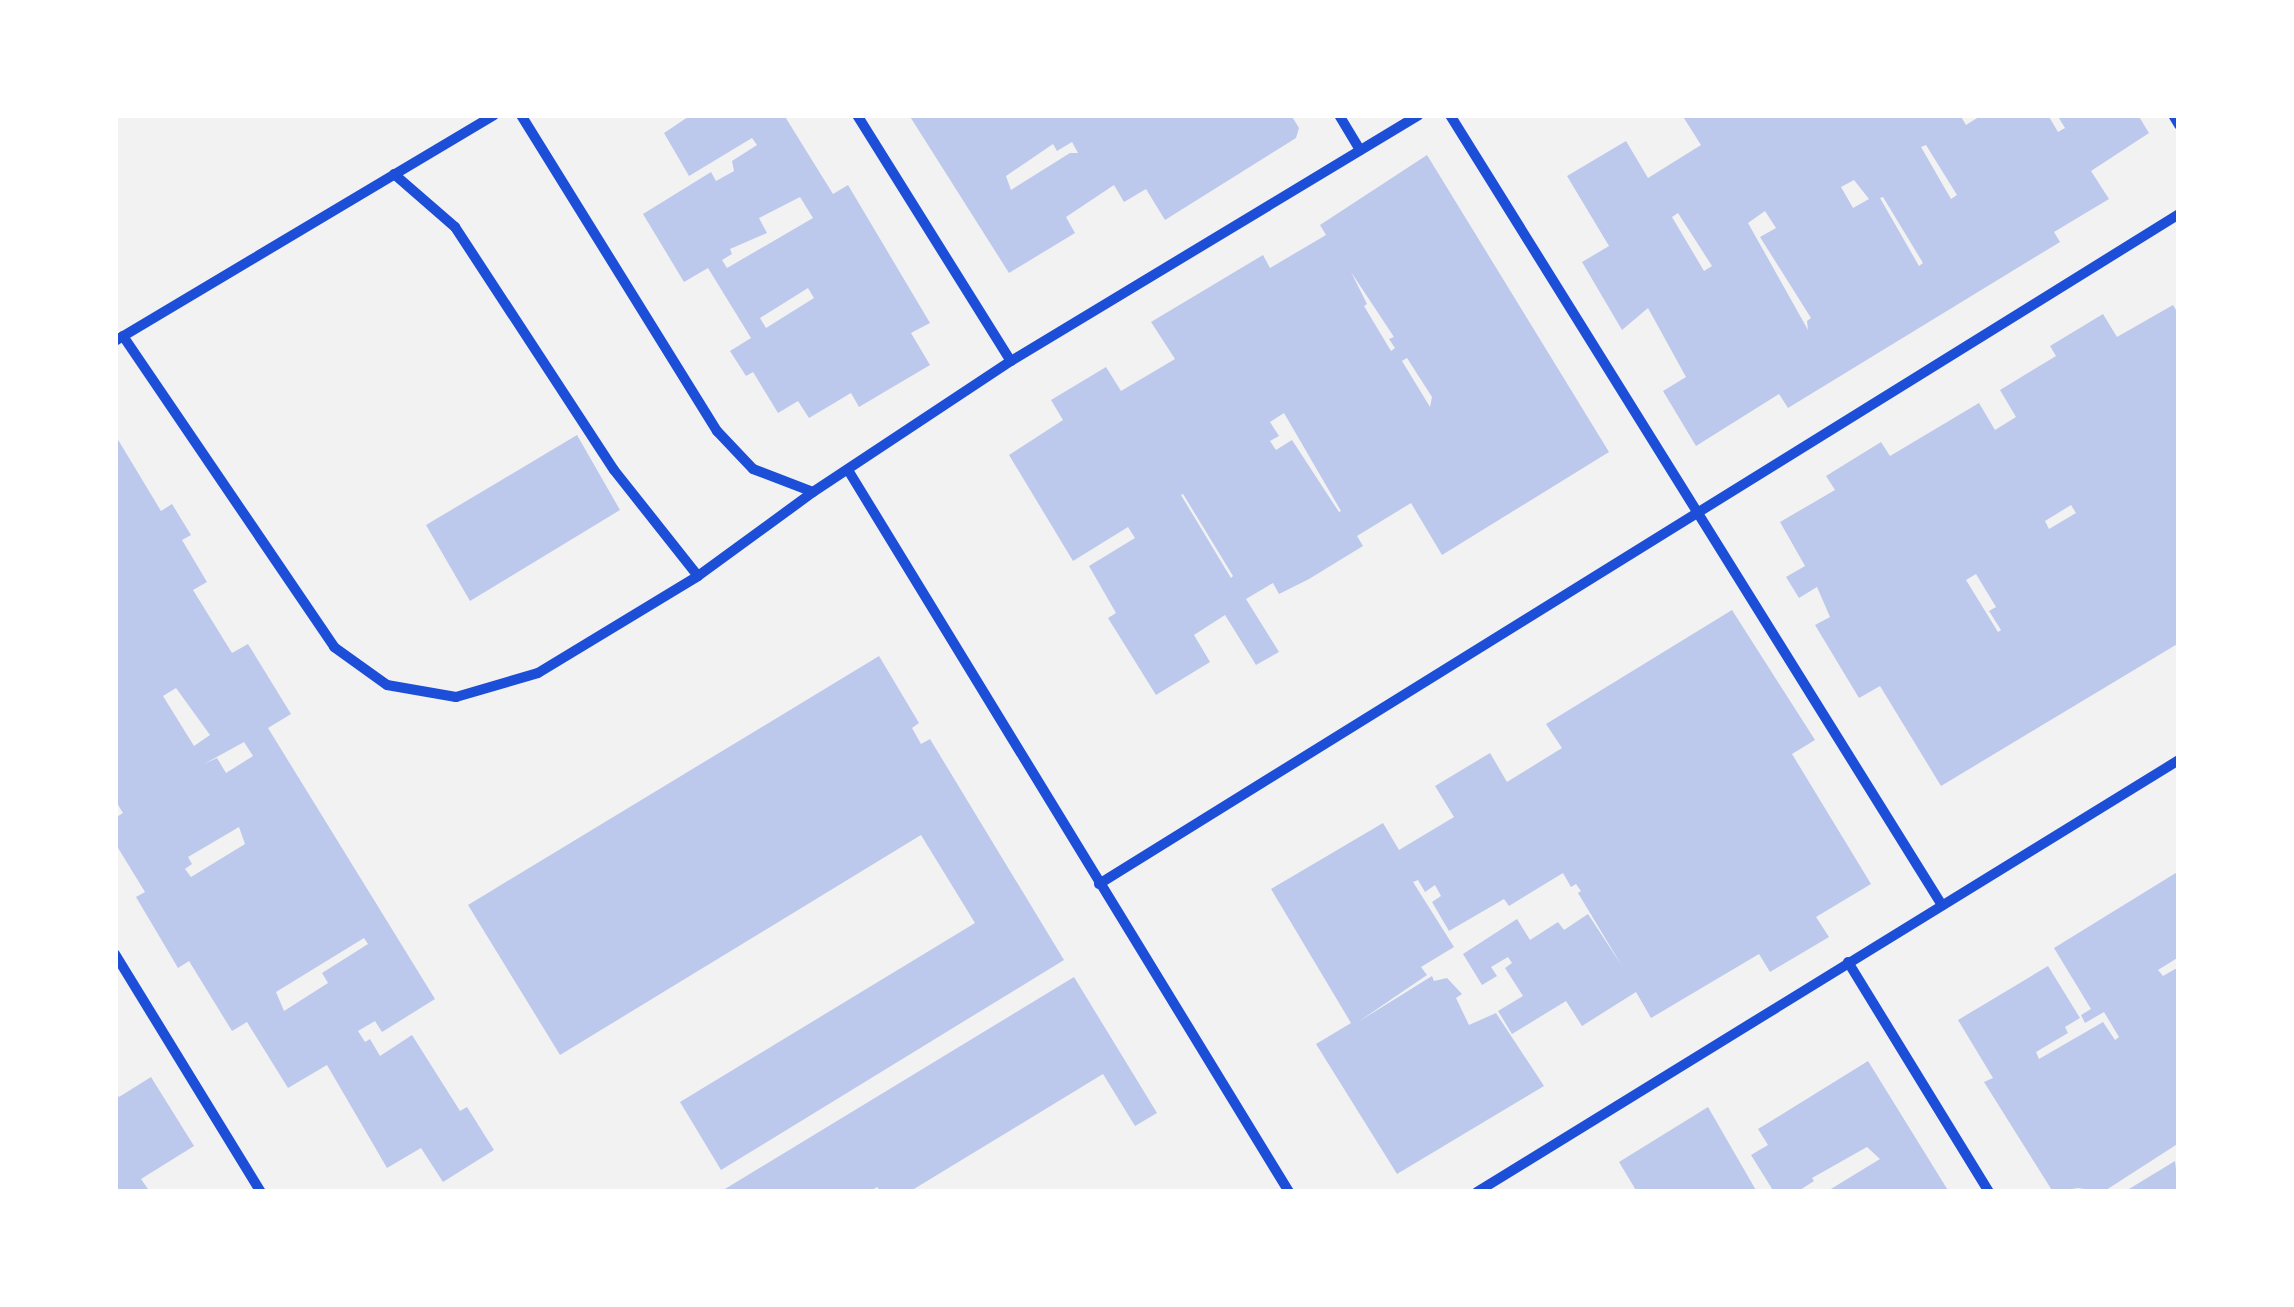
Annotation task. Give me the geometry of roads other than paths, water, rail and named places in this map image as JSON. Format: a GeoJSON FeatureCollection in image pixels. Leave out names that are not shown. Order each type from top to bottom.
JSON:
{"type":"FeatureCollection","features":[{"type":"Feature","properties":{"kind":"street"},"geometry":{"type":"LineString","coordinates":[[494,115],[119,339],[334,647],[387,686],[456,697],[538,673],[698,576],[814,492],[1012,361],[1418,115]]}},
{"type":"Feature","properties":{"kind":"street"},"geometry":{"type":"LineString","coordinates":[[521,115],[716,431],[753,469],[814,492]]}},
{"type":"Feature","properties":{"kind":"street"},"geometry":{"type":"LineString","coordinates":[[857,115],[1012,361]]}},
{"type":"Feature","properties":{"kind":"street"},"geometry":{"type":"LineString","coordinates":[[1338,115],[1360,150]]}},
{"type":"Feature","properties":{"kind":"street"},"geometry":{"type":"LineString","coordinates":[[1450,115],[1942,905]]}},
{"type":"Feature","properties":{"kind":"street"},"geometry":{"type":"LineString","coordinates":[[2173,115],[2179,125]]}},
{"type":"Feature","properties":{"kind":"street"},"geometry":{"type":"LineString","coordinates":[[394,174],[455,227],[614,470],[698,576]]}},
{"type":"Feature","properties":{"kind":"street"},"geometry":{"type":"LineString","coordinates":[[1099,884],[2179,214]]}},
{"type":"Feature","properties":{"kind":"street"},"geometry":{"type":"LineString","coordinates":[[848,470],[1289,1192]]}},
{"type":"Feature","properties":{"kind":"street"},"geometry":{"type":"LineString","coordinates":[[1477,1192],[1499,1188],[1848,962],[2179,760]]}},
{"type":"Feature","properties":{"kind":"street"},"geometry":{"type":"LineString","coordinates":[[115,954],[260,1192]]}},
{"type":"Feature","properties":{"kind":"street"},"geometry":{"type":"LineString","coordinates":[[1848,962],[1989,1192]]}}]}
